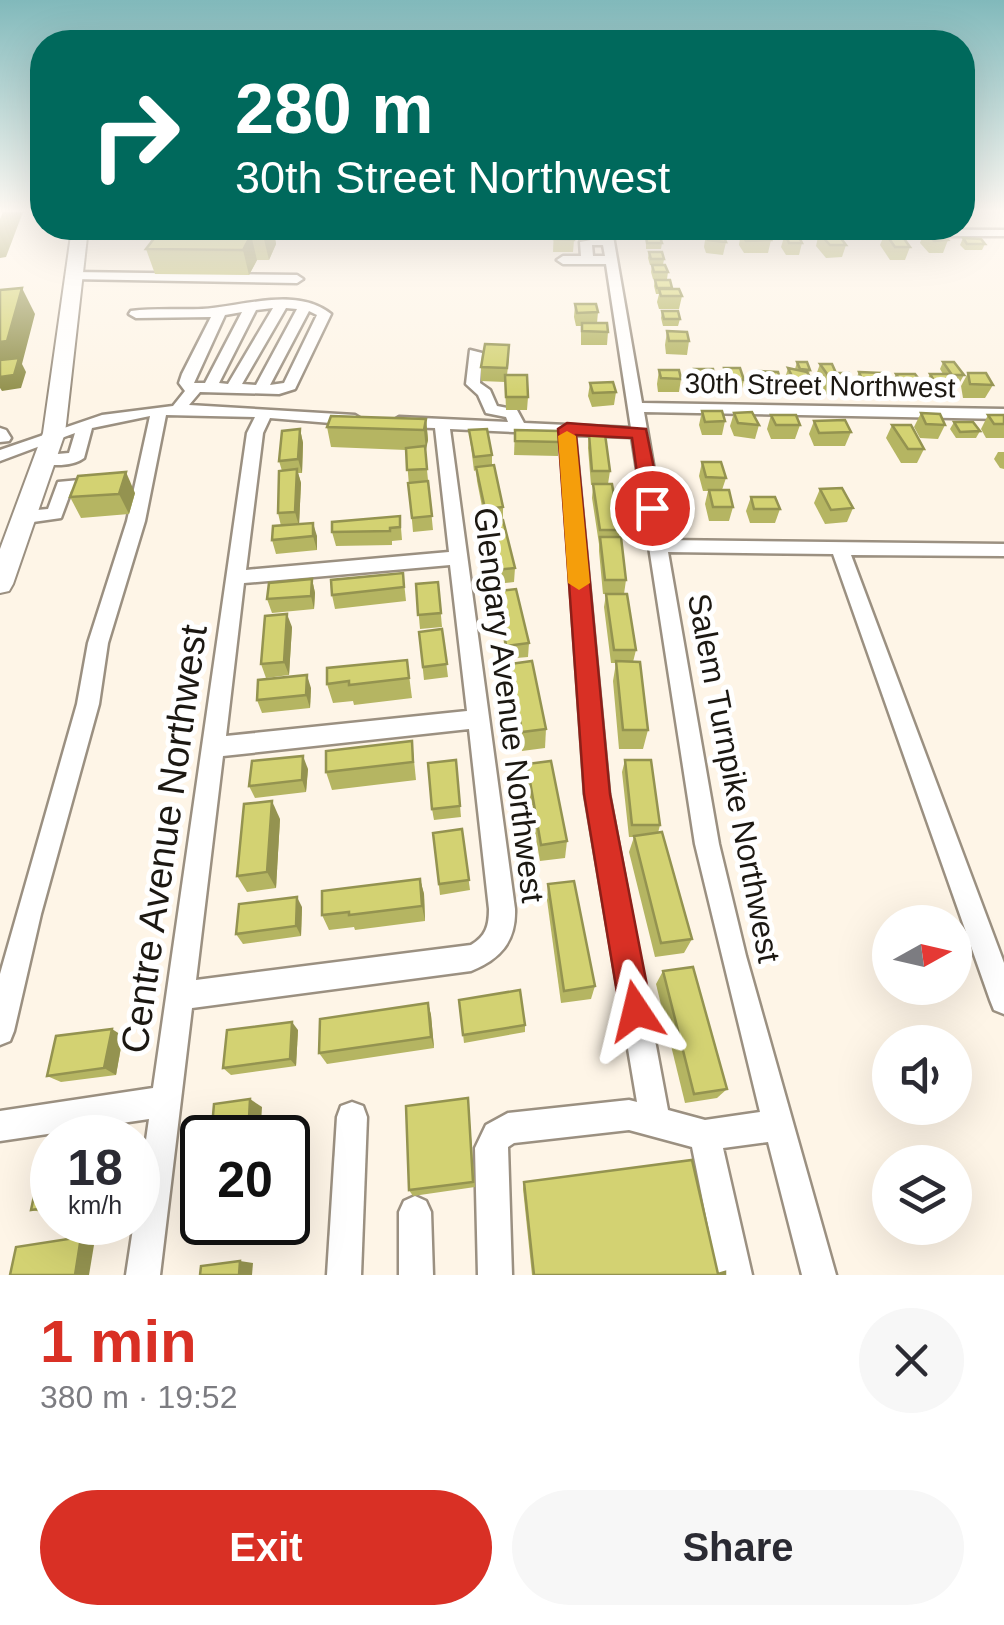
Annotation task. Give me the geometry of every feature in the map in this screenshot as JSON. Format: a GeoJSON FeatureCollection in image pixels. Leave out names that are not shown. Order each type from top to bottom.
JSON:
{"type":"FeatureCollection","features":[{"type":"Feature","properties":{"kind":"main road"},"geometry":{"type":"LineString","coordinates":[[0,584],[54,433],[75,272]]}},
{"type":"Feature","properties":{"kind":"street","name":"Salem Turnpike Northwest"},"geometry":{"type":"LineString","coordinates":[[613,272],[706,844],[819,1275]]}},
{"type":"Feature","properties":{"kind":"street"},"geometry":{"type":"LineString","coordinates":[[74,276],[296,279]]}},
{"type":"Feature","properties":{"kind":"street"},"geometry":{"type":"LineString","coordinates":[[233,388],[281,305]]}},
{"type":"Feature","properties":{"kind":"street"},"geometry":{"type":"LineString","coordinates":[[0,1031],[88,704],[98,643],[136,521],[142,479],[168,412],[191,389],[286,388],[294,383],[325,318],[320,311],[281,305],[220,312],[136,314]]}},
{"type":"Feature","properties":{"kind":"street"},"geometry":{"type":"LineString","coordinates":[[210,387],[251,308]]}},
{"type":"Feature","properties":{"kind":"street"},"geometry":{"type":"LineString","coordinates":[[261,389],[304,308]]}},
{"type":"Feature","properties":{"kind":"street"},"geometry":{"type":"LineString","coordinates":[[191,389],[186,382],[189,374],[220,312]]}},
{"type":"Feature","properties":{"kind":"street"},"geometry":{"type":"LineString","coordinates":[[475,353],[473,384],[485,393],[491,410],[512,413],[515,427]]}},
{"type":"Feature","properties":{"kind":"street","name":"30th Street Northwest"},"geometry":{"type":"LineString","coordinates":[[636,407],[1004,414]]}},
{"type":"Feature","properties":{"kind":"street"},"geometry":{"type":"LineString","coordinates":[[0,456],[54,433],[168,412],[640,433]]}},
{"type":"Feature","properties":{"kind":"street","name":"Centre Avenue Northwest"},"geometry":{"type":"LineString","coordinates":[[144,1275],[254,434],[264,415]]}},
{"type":"Feature","properties":{"kind":"street","name":"Glengary Avenue Northwest"},"geometry":{"type":"LineString","coordinates":[[180,996],[471,958],[491,948],[499,936],[502,909],[442,424]]}},
{"type":"Feature","properties":{"kind":"street"},"geometry":{"type":"LineString","coordinates":[[46,460],[76,458],[85,425]]}},
{"type":"Feature","properties":{"kind":"street"},"geometry":{"type":"LineString","coordinates":[[567,429],[597,794],[656,1119]]}},
{"type":"Feature","properties":{"kind":"street"},"geometry":{"type":"LineString","coordinates":[[37,488],[142,479]]}},
{"type":"Feature","properties":{"kind":"street"},"geometry":{"type":"LineString","coordinates":[[26,517],[55,514],[64,486]]}},
{"type":"Feature","properties":{"kind":"street"},"geometry":{"type":"LineString","coordinates":[[658,546],[1004,550]]}},
{"type":"Feature","properties":{"kind":"street"},"geometry":{"type":"LineString","coordinates":[[840,549],[1004,1000]]}},
{"type":"Feature","properties":{"kind":"street"},"geometry":{"type":"LineString","coordinates":[[236,577],[458,558]]}},
{"type":"Feature","properties":{"kind":"street"},"geometry":{"type":"LineString","coordinates":[[214,746],[476,719]]}},
{"type":"Feature","properties":{"kind":"street"},"geometry":{"type":"LineString","coordinates":[[0,1126],[166,1101]]}},
{"type":"Feature","properties":{"kind":"street"},"geometry":{"type":"LineString","coordinates":[[495,1275],[490,1148],[508,1128],[612,1116],[656,1119],[704,1134],[779,1124]]}},
{"type":"Feature","properties":{"kind":"street"},"geometry":{"type":"LineString","coordinates":[[344,1275],[352,1117]]}},
{"type":"Feature","properties":{"kind":"street"},"geometry":{"type":"LineString","coordinates":[[704,1134],[735,1275]]}},
{"type":"Feature","properties":{"kind":"street"},"geometry":{"type":"LineString","coordinates":[[415,1212],[416,1275]]}},
{"type":"Feature","properties":{"kind":"building"},"geometry":{"type":"Polygon","coordinates":[[[655,280],[670,280],[672,288],[657,288],[655,280]]]}},
{"type":"Feature","properties":{"kind":"building"},"geometry":{"type":"Polygon","coordinates":[[[22,288],[7,341],[0,342],[0,290],[22,288]]]}},
{"type":"Feature","properties":{"kind":"building"},"geometry":{"type":"Polygon","coordinates":[[[659,289],[679,289],[682,296],[661,296],[659,289]]]}},
{"type":"Feature","properties":{"kind":"building"},"geometry":{"type":"Polygon","coordinates":[[[575,304],[596,304],[598,312],[577,313],[575,304]]]}},
{"type":"Feature","properties":{"kind":"building"},"geometry":{"type":"Polygon","coordinates":[[[662,311],[678,311],[680,319],[664,319],[662,311]]]}},
{"type":"Feature","properties":{"kind":"building"},"geometry":{"type":"Polygon","coordinates":[[[582,323],[607,323],[608,332],[582,331],[582,323]]]}},
{"type":"Feature","properties":{"kind":"building"},"geometry":{"type":"Polygon","coordinates":[[[667,331],[687,332],[689,341],[669,341],[667,331]]]}},
{"type":"Feature","properties":{"kind":"building"},"geometry":{"type":"Polygon","coordinates":[[[485,344],[509,345],[507,368],[481,367],[485,344]]]}},
{"type":"Feature","properties":{"kind":"building"},"geometry":{"type":"Polygon","coordinates":[[[19,358],[14,375],[0,377],[0,360],[19,358]]]}},
{"type":"Feature","properties":{"kind":"building"},"geometry":{"type":"Polygon","coordinates":[[[797,362],[807,362],[810,370],[800,369],[797,362]]]}},
{"type":"Feature","properties":{"kind":"building"},"geometry":{"type":"Polygon","coordinates":[[[943,362],[954,362],[964,375],[952,375],[943,362]]]}},
{"type":"Feature","properties":{"kind":"building"},"geometry":{"type":"Polygon","coordinates":[[[820,364],[832,364],[836,373],[849,373],[853,381],[832,381],[820,364]]]}},
{"type":"Feature","properties":{"kind":"building"},"geometry":{"type":"Polygon","coordinates":[[[724,368],[740,368],[744,380],[727,379],[724,368]]]}},
{"type":"Feature","properties":{"kind":"building"},"geometry":{"type":"Polygon","coordinates":[[[788,368],[807,372],[813,382],[795,382],[788,368]]]}},
{"type":"Feature","properties":{"kind":"building"},"geometry":{"type":"Polygon","coordinates":[[[694,369],[713,369],[715,379],[697,379],[694,369]]]}},
{"type":"Feature","properties":{"kind":"building"},"geometry":{"type":"Polygon","coordinates":[[[659,370],[679,370],[681,379],[661,378],[659,370]]]}},
{"type":"Feature","properties":{"kind":"building"},"geometry":{"type":"Polygon","coordinates":[[[759,371],[778,372],[781,382],[762,382],[759,371]]]}},
{"type":"Feature","properties":{"kind":"building"},"geometry":{"type":"Polygon","coordinates":[[[859,372],[882,373],[886,383],[863,382],[859,372]]]}},
{"type":"Feature","properties":{"kind":"building"},"geometry":{"type":"Polygon","coordinates":[[[968,373],[986,373],[993,385],[970,384],[968,373]]]}},
{"type":"Feature","properties":{"kind":"building"},"geometry":{"type":"Polygon","coordinates":[[[896,374],[915,374],[921,382],[901,382],[896,374]]]}},
{"type":"Feature","properties":{"kind":"building"},"geometry":{"type":"Polygon","coordinates":[[[930,374],[950,374],[956,385],[936,384],[930,374]]]}},
{"type":"Feature","properties":{"kind":"building"},"geometry":{"type":"Polygon","coordinates":[[[505,375],[527,375],[528,397],[506,397],[505,375]]]}},
{"type":"Feature","properties":{"kind":"building"},"geometry":{"type":"Polygon","coordinates":[[[613,382],[616,392],[593,393],[590,383],[613,382]]]}},
{"type":"Feature","properties":{"kind":"building"},"geometry":{"type":"Polygon","coordinates":[[[702,411],[722,411],[725,421],[705,422],[702,411]]]}},
{"type":"Feature","properties":{"kind":"building"},"geometry":{"type":"Polygon","coordinates":[[[752,412],[759,425],[738,423],[734,413],[752,412]]]}},
{"type":"Feature","properties":{"kind":"building"},"geometry":{"type":"Polygon","coordinates":[[[921,413],[940,414],[945,425],[926,424],[921,413]]]}},
{"type":"Feature","properties":{"kind":"building"},"geometry":{"type":"Polygon","coordinates":[[[771,415],[796,415],[800,425],[776,425],[771,415]]]}},
{"type":"Feature","properties":{"kind":"building"},"geometry":{"type":"Polygon","coordinates":[[[988,415],[1004,415],[1004,424],[994,424],[988,415]]]}},
{"type":"Feature","properties":{"kind":"building"},"geometry":{"type":"Polygon","coordinates":[[[331,416],[426,419],[424,430],[327,427],[331,416]]]}},
{"type":"Feature","properties":{"kind":"building"},"geometry":{"type":"Polygon","coordinates":[[[845,420],[851,432],[819,433],[814,421],[845,420]]]}},
{"type":"Feature","properties":{"kind":"building"},"geometry":{"type":"Polygon","coordinates":[[[954,422],[973,422],[980,431],[960,432],[954,422]]]}},
{"type":"Feature","properties":{"kind":"building"},"geometry":{"type":"Polygon","coordinates":[[[892,425],[911,425],[924,449],[908,449],[892,425]]]}},
{"type":"Feature","properties":{"kind":"building"},"geometry":{"type":"Polygon","coordinates":[[[300,429],[298,459],[279,461],[282,431],[300,429]]]}},
{"type":"Feature","properties":{"kind":"building"},"geometry":{"type":"Polygon","coordinates":[[[487,429],[492,455],[474,457],[469,430],[487,429]]]}},
{"type":"Feature","properties":{"kind":"building"},"geometry":{"type":"Polygon","coordinates":[[[515,430],[559,431],[559,442],[515,441],[515,430]]]}},
{"type":"Feature","properties":{"kind":"building"},"geometry":{"type":"Polygon","coordinates":[[[589,434],[605,434],[610,471],[592,471],[589,434]]]}},
{"type":"Feature","properties":{"kind":"building"},"geometry":{"type":"Polygon","coordinates":[[[425,446],[427,469],[407,470],[406,448],[425,446]]]}},
{"type":"Feature","properties":{"kind":"building"},"geometry":{"type":"Polygon","coordinates":[[[702,462],[721,462],[726,478],[706,477],[702,462]]]}},
{"type":"Feature","properties":{"kind":"building"},"geometry":{"type":"Polygon","coordinates":[[[494,465],[503,507],[485,509],[476,467],[494,465]]]}},
{"type":"Feature","properties":{"kind":"building"},"geometry":{"type":"Polygon","coordinates":[[[297,469],[295,512],[278,513],[279,471],[297,469]]]}},
{"type":"Feature","properties":{"kind":"building"},"geometry":{"type":"Polygon","coordinates":[[[126,472],[119,494],[70,497],[78,476],[126,472]]]}},
{"type":"Feature","properties":{"kind":"building"},"geometry":{"type":"Polygon","coordinates":[[[428,481],[432,516],[412,518],[408,483],[428,481]]]}},
{"type":"Feature","properties":{"kind":"building"},"geometry":{"type":"Polygon","coordinates":[[[593,484],[612,484],[620,530],[600,530],[593,484]]]}},
{"type":"Feature","properties":{"kind":"building"},"geometry":{"type":"Polygon","coordinates":[[[842,488],[853,508],[831,510],[820,489],[842,488]]]}},
{"type":"Feature","properties":{"kind":"building"},"geometry":{"type":"Polygon","coordinates":[[[709,490],[729,490],[733,507],[713,507],[709,490]]]}},
{"type":"Feature","properties":{"kind":"building"},"geometry":{"type":"Polygon","coordinates":[[[751,497],[775,497],[780,509],[754,509],[751,497]]]}},
{"type":"Feature","properties":{"kind":"building"},"geometry":{"type":"Polygon","coordinates":[[[400,516],[400,527],[390,531],[332,532],[332,522],[400,516]]]}},
{"type":"Feature","properties":{"kind":"building"},"geometry":{"type":"Polygon","coordinates":[[[503,520],[515,568],[495,570],[485,522],[503,520]]]}},
{"type":"Feature","properties":{"kind":"building"},"geometry":{"type":"Polygon","coordinates":[[[313,523],[313,536],[272,540],[273,526],[313,523]]]}},
{"type":"Feature","properties":{"kind":"building"},"geometry":{"type":"Polygon","coordinates":[[[600,537],[621,537],[626,580],[605,580],[600,537]]]}},
{"type":"Feature","properties":{"kind":"building"},"geometry":{"type":"Polygon","coordinates":[[[403,573],[404,587],[332,595],[331,580],[403,573]]]}},
{"type":"Feature","properties":{"kind":"building"},"geometry":{"type":"Polygon","coordinates":[[[312,579],[311,596],[267,599],[269,583],[312,579]]]}},
{"type":"Feature","properties":{"kind":"building"},"geometry":{"type":"Polygon","coordinates":[[[438,582],[441,613],[418,615],[416,584],[438,582]]]}},
{"type":"Feature","properties":{"kind":"building"},"geometry":{"type":"Polygon","coordinates":[[[516,589],[529,643],[506,646],[499,591],[516,589]]]}},
{"type":"Feature","properties":{"kind":"building"},"geometry":{"type":"Polygon","coordinates":[[[606,594],[627,594],[636,650],[614,650],[606,594]]]}},
{"type":"Feature","properties":{"kind":"building"},"geometry":{"type":"Polygon","coordinates":[[[287,614],[284,662],[261,664],[265,616],[287,614]]]}},
{"type":"Feature","properties":{"kind":"building"},"geometry":{"type":"Polygon","coordinates":[[[442,629],[447,664],[423,667],[419,632],[442,629]]]}},
{"type":"Feature","properties":{"kind":"building"},"geometry":{"type":"Polygon","coordinates":[[[407,660],[409,678],[327,684],[327,668],[407,660]]]}},
{"type":"Feature","properties":{"kind":"building"},"geometry":{"type":"Polygon","coordinates":[[[532,661],[546,729],[522,732],[510,664],[532,661]]]}},
{"type":"Feature","properties":{"kind":"building"},"geometry":{"type":"Polygon","coordinates":[[[616,661],[640,662],[648,730],[623,730],[616,661]]]}},
{"type":"Feature","properties":{"kind":"building"},"geometry":{"type":"Polygon","coordinates":[[[307,675],[306,695],[257,700],[258,680],[307,675]]]}},
{"type":"Feature","properties":{"kind":"building"},"geometry":{"type":"Polygon","coordinates":[[[412,741],[413,762],[326,772],[326,751],[412,741]]]}},
{"type":"Feature","properties":{"kind":"building"},"geometry":{"type":"Polygon","coordinates":[[[303,756],[302,780],[249,786],[252,761],[303,756]]]}},
{"type":"Feature","properties":{"kind":"building"},"geometry":{"type":"Polygon","coordinates":[[[456,760],[460,806],[432,809],[428,763],[456,760]]]}},
{"type":"Feature","properties":{"kind":"building"},"geometry":{"type":"Polygon","coordinates":[[[625,760],[651,760],[660,825],[632,825],[625,760]]]}},
{"type":"Feature","properties":{"kind":"building"},"geometry":{"type":"Polygon","coordinates":[[[551,761],[567,841],[541,845],[527,764],[551,761]]]}},
{"type":"Feature","properties":{"kind":"building"},"geometry":{"type":"Polygon","coordinates":[[[272,801],[267,872],[237,876],[244,804],[272,801]]]}},
{"type":"Feature","properties":{"kind":"building"},"geometry":{"type":"Polygon","coordinates":[[[462,829],[469,880],[439,884],[433,833],[462,829]]]}},
{"type":"Feature","properties":{"kind":"building"},"geometry":{"type":"Polygon","coordinates":[[[662,832],[692,939],[661,943],[634,836],[662,832]]]}},
{"type":"Feature","properties":{"kind":"building"},"geometry":{"type":"Polygon","coordinates":[[[420,879],[422,906],[322,915],[322,891],[420,879]]]}},
{"type":"Feature","properties":{"kind":"building"},"geometry":{"type":"Polygon","coordinates":[[[574,881],[595,986],[564,991],[548,884],[574,881]]]}},
{"type":"Feature","properties":{"kind":"building"},"geometry":{"type":"Polygon","coordinates":[[[297,897],[296,926],[236,934],[239,904],[297,897]]]}},
{"type":"Feature","properties":{"kind":"building"},"geometry":{"type":"Polygon","coordinates":[[[693,967],[727,1089],[694,1094],[663,971],[693,967]]]}},
{"type":"Feature","properties":{"kind":"building"},"geometry":{"type":"Polygon","coordinates":[[[520,990],[525,1025],[463,1035],[459,1000],[520,990]]]}},
{"type":"Feature","properties":{"kind":"building"},"geometry":{"type":"Polygon","coordinates":[[[428,1003],[431,1037],[319,1053],[320,1019],[428,1003]]]}},
{"type":"Feature","properties":{"kind":"building"},"geometry":{"type":"Polygon","coordinates":[[[292,1022],[290,1059],[223,1068],[227,1030],[292,1022]]]}},
{"type":"Feature","properties":{"kind":"building"},"geometry":{"type":"Polygon","coordinates":[[[112,1029],[104,1068],[47,1076],[56,1036],[112,1029]]]}},
{"type":"Feature","properties":{"kind":"building"},"geometry":{"type":"Polygon","coordinates":[[[468,1098],[473,1182],[409,1190],[406,1106],[468,1098]]]}},
{"type":"Feature","properties":{"kind":"building"},"geometry":{"type":"Polygon","coordinates":[[[250,1099],[249,1115],[213,1115],[214,1104],[250,1099]]]}},
{"type":"Feature","properties":{"kind":"building"},"geometry":{"type":"Polygon","coordinates":[[[692,1160],[718,1274],[725,1275],[534,1275],[524,1182],[692,1160]]]}},
{"type":"Feature","properties":{"kind":"building"},"geometry":{"type":"Polygon","coordinates":[[[80,1245],[75,1275],[10,1275],[16,1247],[80,1245]]]}},
{"type":"Feature","properties":{"kind":"building"},"geometry":{"type":"Polygon","coordinates":[[[240,1261],[239,1275],[200,1275],[201,1266],[240,1261]]]}},
{"type":"Feature","properties":{"kind":"slow traffic"},"geometry":{"type":"LineString","coordinates":[[567,436],[579,583]]}},
{"type":"Feature","properties":{"kind":"route"},"geometry":{"type":"LineString","coordinates":[[636,1011],[597,794],[567,429],[640,433],[652,508]]}}]}
